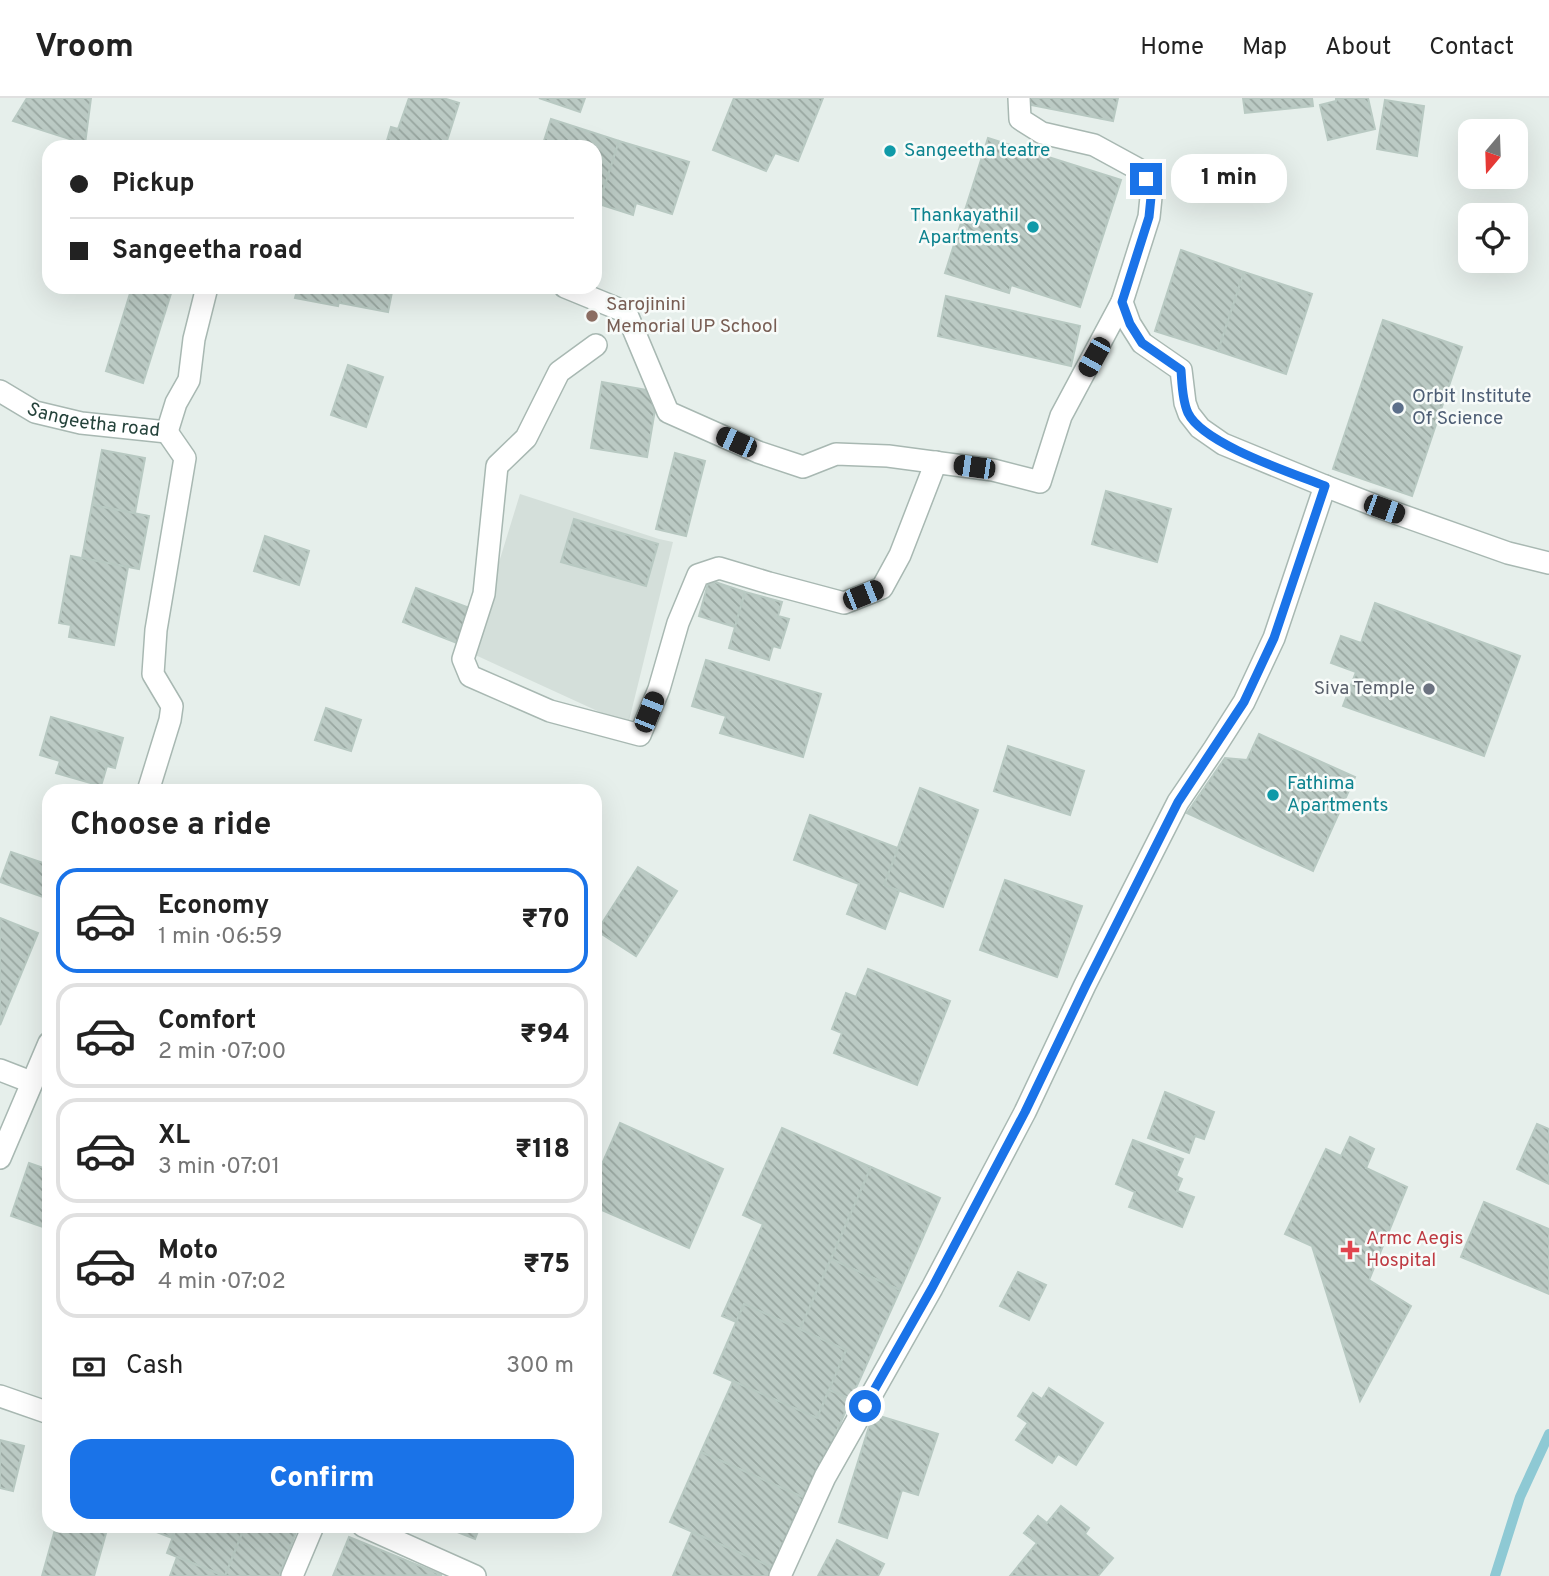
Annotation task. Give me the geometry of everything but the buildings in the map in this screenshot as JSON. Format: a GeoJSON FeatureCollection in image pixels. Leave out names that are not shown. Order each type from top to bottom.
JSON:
{"type":"FeatureCollection","features":[{"type":"Feature","properties":{"kind":"street"},"geometry":{"type":"LineString","coordinates":[[582,294],[626,312],[668,412],[758,452],[803,467],[836,454],[888,456],[993,470],[1040,482],[1061,416],[1122,302],[1149,217],[1151,197],[1146,179],[1138,169],[1094,145],[1042,133],[1020,120],[1019,98]]}},
{"type":"Feature","properties":{"kind":"street","name":"Sangeetha road"},"geometry":{"type":"LineString","coordinates":[[0,391],[35,411],[81,423],[166,432],[176,402],[189,380],[194,339],[205,294]]}},
{"type":"Feature","properties":{"kind":"street"},"geometry":{"type":"LineString","coordinates":[[1122,302],[1130,324],[1142,343],[1181,370],[1189,414],[1200,428],[1223,443],[1325,486],[1508,554],[1549,563]]}},
{"type":"Feature","properties":{"kind":"street"},"geometry":{"type":"LineString","coordinates":[[596,345],[559,372],[526,438],[497,466],[484,594],[463,659],[470,676],[550,711],[640,735],[659,689],[678,623],[698,575],[719,568],[844,603],[881,588],[900,555],[936,462]]}},
{"type":"Feature","properties":{"kind":"street"},"geometry":{"type":"LineString","coordinates":[[150,784],[172,706],[153,674],[156,630],[185,458],[166,432]]}},
{"type":"Feature","properties":{"kind":"street"},"geometry":{"type":"LineString","coordinates":[[780,1576],[825,1477],[932,1288],[1025,1112],[1178,802],[1244,702],[1274,638],[1325,486]]}},
{"type":"Feature","properties":{"kind":"street"},"geometry":{"type":"LineString","coordinates":[[0,1158],[42,1058]]}},
{"type":"Feature","properties":{"kind":"street"},"geometry":{"type":"LineString","coordinates":[[0,1070],[31,1082]]}},
{"type":"Feature","properties":{"kind":"street"},"geometry":{"type":"LineString","coordinates":[[0,1396],[42,1411]]}},
{"type":"Feature","properties":{"kind":"street"},"geometry":{"type":"LineString","coordinates":[[292,1576],[310,1533]]}},
{"type":"Feature","properties":{"kind":"street"},"geometry":{"type":"LineString","coordinates":[[379,1533],[475,1576]]}},
{"type":"Feature","properties":{"kind":"shaded area"},"geometry":{"type":"Polygon","coordinates":[[[520,494],[673,542],[628,725],[471,653],[520,494]]]}},
{"type":"Feature","properties":{"kind":"waterway"},"geometry":{"type":"LineString","coordinates":[[1495,1576],[1520,1497],[1549,1434]]}},
{"type":"Feature","properties":{"kind":"place","name":"Sangeetha teatre"},"geometry":{"type":"Point","coordinates":[890,151]}},
{"type":"Feature","properties":{"kind":"place","name":"Thankayathil Apartments"},"geometry":{"type":"Point","coordinates":[1033,227]}},
{"type":"Feature","properties":{"kind":"place","name":"Sarojinini Memorial UP School"},"geometry":{"type":"Point","coordinates":[592,316]}},
{"type":"Feature","properties":{"kind":"place","name":"Orbit Institute Of Science"},"geometry":{"type":"Point","coordinates":[1398,408]}},
{"type":"Feature","properties":{"kind":"place","name":"Siva Temple"},"geometry":{"type":"Point","coordinates":[1429,689]}},
{"type":"Feature","properties":{"kind":"place","name":"Fathima Apartments"},"geometry":{"type":"Point","coordinates":[1273,795]}},
{"type":"Feature","properties":{"kind":"place","name":"Armc Aegis Hospital"},"geometry":{"type":"Point","coordinates":[1350,1250]}},
{"type":"Feature","properties":{"kind":"route"},"geometry":{"type":"LineString","coordinates":[[865,1406],[932,1288],[1025,1112],[1178,802],[1244,702],[1274,638],[1325,486],[1223,443],[1200,428],[1189,414],[1185,403],[1181,370],[1142,343],[1130,324],[1122,302],[1149,217],[1151,197],[1146,179]]}}]}
